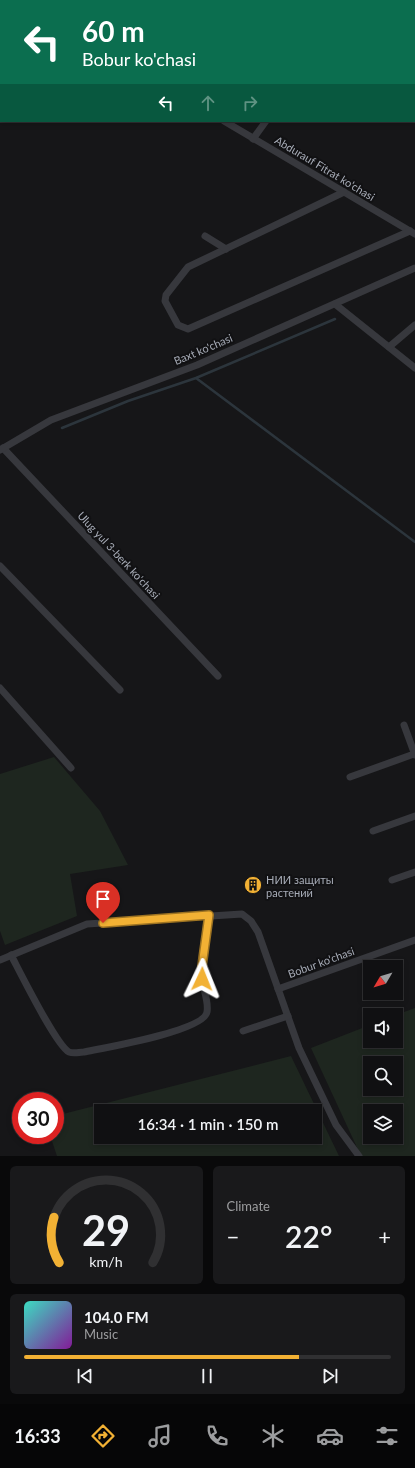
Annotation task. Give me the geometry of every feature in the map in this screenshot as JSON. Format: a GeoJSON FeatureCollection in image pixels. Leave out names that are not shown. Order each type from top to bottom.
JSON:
{"type":"FeatureCollection","features":[{"type":"Feature","properties":{"kind":"street","name":"Abdurauf Fitrat ko'chasi"},"geometry":{"type":"LineString","coordinates":[[226,122],[412,233]]}},
{"type":"Feature","properties":{"kind":"street"},"geometry":{"type":"LineString","coordinates":[[253,139],[265,122]]}},
{"type":"Feature","properties":{"kind":"street"},"geometry":{"type":"LineString","coordinates":[[344,192],[188,267],[166,295],[164,301],[178,325],[183,329],[188,329],[412,233]]}},
{"type":"Feature","properties":{"kind":"street"},"geometry":{"type":"LineString","coordinates":[[205,236],[226,249]]}},
{"type":"Feature","properties":{"kind":"street","name":"Baxt ko'chasi"},"geometry":{"type":"LineString","coordinates":[[1,449],[51,420],[197,365],[415,268]]}},
{"type":"Feature","properties":{"kind":"street"},"geometry":{"type":"LineString","coordinates":[[335,304],[415,368]]}},
{"type":"Feature","properties":{"kind":"street"},"geometry":{"type":"LineString","coordinates":[[389,347],[415,325]]}},
{"type":"Feature","properties":{"kind":"street","name":"Ulug yul 3-berk ko'chasi"},"geometry":{"type":"LineString","coordinates":[[1,449],[218,676]]}},
{"type":"Feature","properties":{"kind":"street"},"geometry":{"type":"LineString","coordinates":[[0,566],[120,690]]}},
{"type":"Feature","properties":{"kind":"street"},"geometry":{"type":"LineString","coordinates":[[0,688],[71,768]]}},
{"type":"Feature","properties":{"kind":"street"},"geometry":{"type":"LineString","coordinates":[[350,777],[415,754],[404,725]]}},
{"type":"Feature","properties":{"kind":"street"},"geometry":{"type":"LineString","coordinates":[[374,832],[415,816]]}},
{"type":"Feature","properties":{"kind":"street"},"geometry":{"type":"LineString","coordinates":[[392,880],[415,872]]}},
{"type":"Feature","properties":{"kind":"street","name":"Bobur ko'chasi"},"geometry":{"type":"LineString","coordinates":[[0,960],[88,924],[242,914],[250,921],[258,932],[278,989],[415,940]]}},
{"type":"Feature","properties":{"kind":"street"},"geometry":{"type":"LineString","coordinates":[[11,955],[48,1025],[64,1048],[73,1053],[84,1052],[164,1035],[205,1018],[207,1012],[202,979],[202,966],[209,915]]}},
{"type":"Feature","properties":{"kind":"street"},"geometry":{"type":"LineString","coordinates":[[278,989],[299,1048],[336,1125],[359,1156]]}},
{"type":"Feature","properties":{"kind":"street"},"geometry":{"type":"LineString","coordinates":[[243,1031],[288,1016]]}},
{"type":"Feature","properties":{"kind":"shaded area"},"geometry":{"type":"Polygon","coordinates":[[[54,757],[100,811],[128,865],[70,874],[77,916],[5,945],[0,931],[0,774],[54,757]]]}},
{"type":"Feature","properties":{"kind":"shaded area"},"geometry":{"type":"Polygon","coordinates":[[[415,1008],[415,1156],[361,1156],[311,1048],[363,1028],[363,1048],[403,1048],[403,1012],[415,1008]]]}},
{"type":"Feature","properties":{"kind":"shaded area"},"geometry":{"type":"Polygon","coordinates":[[[291,1056],[314,1104],[102,1104],[291,1056]]]}},
{"type":"Feature","properties":{"kind":"shaded area"},"geometry":{"type":"Polygon","coordinates":[[[94,1106],[94,1144],[322,1144],[322,1121],[339,1156],[57,1156],[53,1144],[64,1144],[64,1114],[94,1106]]]}},
{"type":"Feature","properties":{"kind":"waterway"},"geometry":{"type":"LineString","coordinates":[[62,428],[128,401],[196,378],[335,319]]}},
{"type":"Feature","properties":{"kind":"waterway"},"geometry":{"type":"LineString","coordinates":[[196,378],[415,542]]}},
{"type":"Feature","properties":{"kind":"place","name":"НИИ защиты растений"},"geometry":{"type":"Point","coordinates":[253,885]}},
{"type":"Feature","properties":{"kind":"route"},"geometry":{"type":"LineString","coordinates":[[103,923],[209,915],[202,966],[202,979]]}}]}
